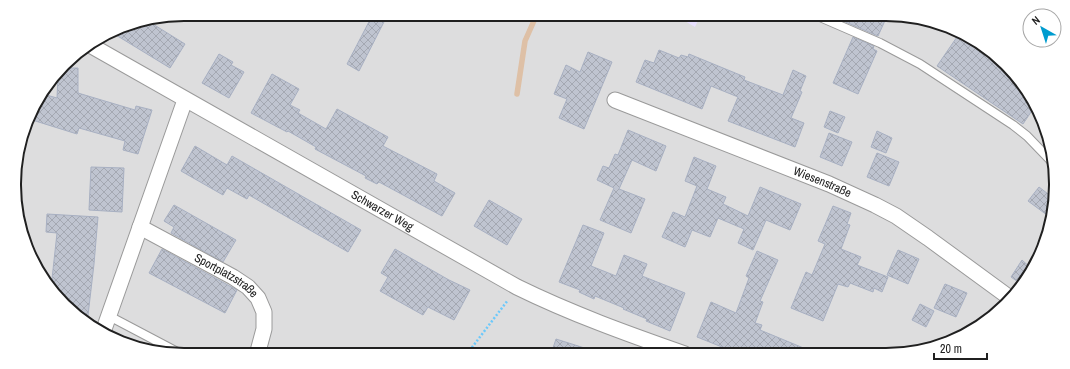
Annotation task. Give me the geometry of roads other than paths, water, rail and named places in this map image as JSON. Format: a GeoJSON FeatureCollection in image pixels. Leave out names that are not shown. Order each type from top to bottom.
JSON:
{"type":"FeatureCollection","features":[{"type":"Feature","properties":{"kind":"street","name":"Schwarzer Weg"},"geometry":{"type":"LineString","coordinates":[[95,48],[517,288],[592,321],[668,348]]}},
{"type":"Feature","properties":{"kind":"street"},"geometry":{"type":"LineString","coordinates":[[105,327],[185,100]]}},
{"type":"Feature","properties":{"kind":"street","name":"Wiesenstraße"},"geometry":{"type":"LineString","coordinates":[[616,100],[829,184],[875,205],[896,216],[1006,295]]}},
{"type":"Feature","properties":{"kind":"street","name":"Sportplatzstraße"},"geometry":{"type":"LineString","coordinates":[[140,227],[233,277],[248,287],[258,298],[264,312],[264,329],[259,348]]}},
{"type":"Feature","properties":{"kind":"lane"},"geometry":{"type":"LineString","coordinates":[[829,21],[880,43],[920,64],[1013,125],[1047,157]]}},
{"type":"Feature","properties":{"kind":"lane"},"geometry":{"type":"LineString","coordinates":[[109,316],[169,348]]}},
{"type":"Feature","properties":{"kind":"waterway"},"geometry":{"type":"LineString","coordinates":[[517,94],[525,41],[534,21]]}}]}
